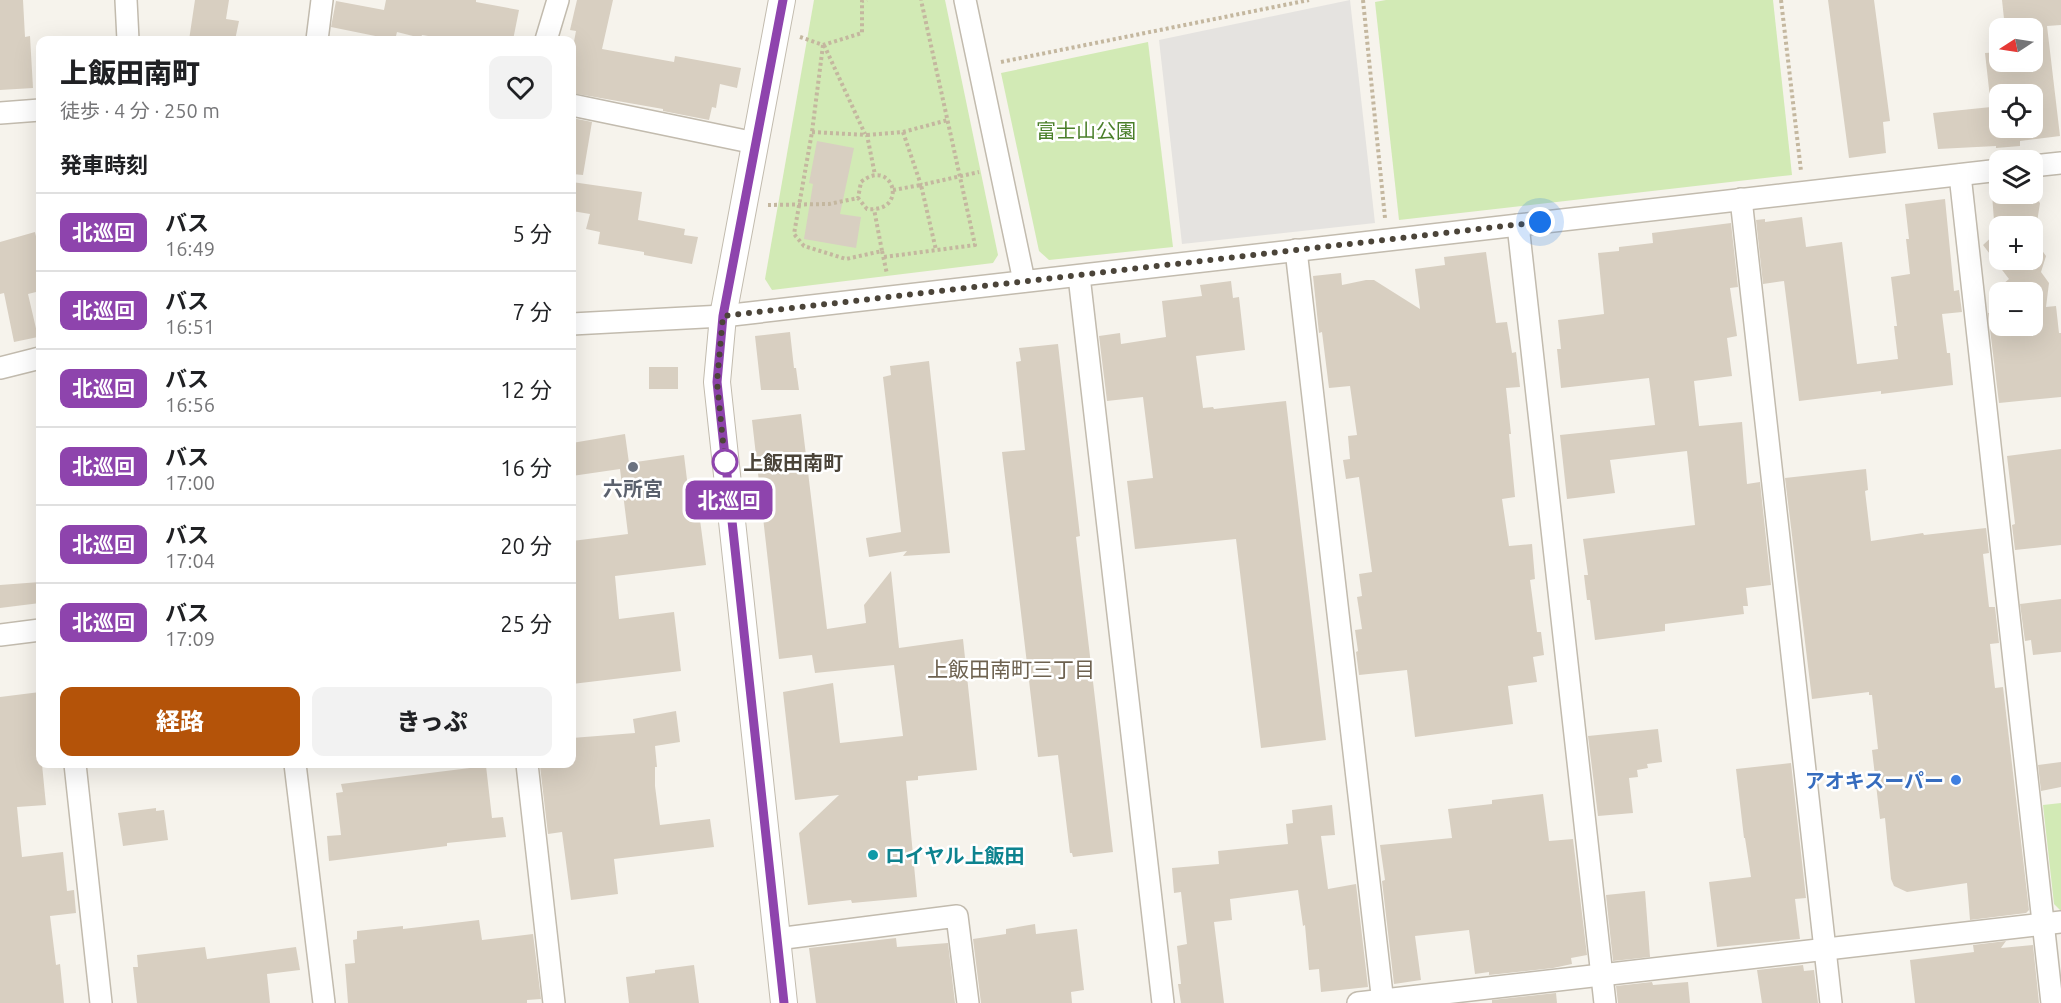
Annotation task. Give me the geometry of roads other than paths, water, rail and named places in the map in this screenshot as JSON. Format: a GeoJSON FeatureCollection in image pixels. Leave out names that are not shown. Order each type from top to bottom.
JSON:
{"type":"FeatureCollection","features":[{"type":"Feature","properties":{"kind":"street"},"geometry":{"type":"LineString","coordinates":[[126,0],[128,36]]}},
{"type":"Feature","properties":{"kind":"street"},"geometry":{"type":"LineString","coordinates":[[317,36],[322,0]]}},
{"type":"Feature","properties":{"kind":"street"},"geometry":{"type":"LineString","coordinates":[[547,36],[558,0]]}},
{"type":"Feature","properties":{"kind":"street"},"geometry":{"type":"LineString","coordinates":[[783,0],[723,316],[717,382],[784,1003]]}},
{"type":"Feature","properties":{"kind":"street"},"geometry":{"type":"LineString","coordinates":[[965,0],[1024,281]]}},
{"type":"Feature","properties":{"kind":"street"},"geometry":{"type":"LineString","coordinates":[[576,106],[755,143]]}},
{"type":"Feature","properties":{"kind":"street"},"geometry":{"type":"LineString","coordinates":[[0,113],[36,110]]}},
{"type":"Feature","properties":{"kind":"street"},"geometry":{"type":"LineString","coordinates":[[2043,165],[2061,163]]}},
{"type":"Feature","properties":{"kind":"street"},"geometry":{"type":"LineString","coordinates":[[576,324],[723,316],[1989,171]]}},
{"type":"Feature","properties":{"kind":"street"},"geometry":{"type":"LineString","coordinates":[[1960,175],[2052,923],[2052,1003]]}},
{"type":"Feature","properties":{"kind":"street"},"geometry":{"type":"LineString","coordinates":[[1741,199],[1831,1003]]}},
{"type":"Feature","properties":{"kind":"street"},"geometry":{"type":"LineString","coordinates":[[1518,225],[1605,1003]]}},
{"type":"Feature","properties":{"kind":"street"},"geometry":{"type":"LineString","coordinates":[[1296,250],[1383,1002]]}},
{"type":"Feature","properties":{"kind":"street"},"geometry":{"type":"LineString","coordinates":[[1079,276],[1163,1003]]}},
{"type":"Feature","properties":{"kind":"street"},"geometry":{"type":"LineString","coordinates":[[0,368],[36,359]]}},
{"type":"Feature","properties":{"kind":"street"},"geometry":{"type":"LineString","coordinates":[[0,634],[36,630]]}},
{"type":"Feature","properties":{"kind":"street"},"geometry":{"type":"LineString","coordinates":[[75,768],[101,1003]]}},
{"type":"Feature","properties":{"kind":"street"},"geometry":{"type":"LineString","coordinates":[[296,768],[324,1003]]}},
{"type":"Feature","properties":{"kind":"street"},"geometry":{"type":"LineString","coordinates":[[527,768],[554,1003]]}},
{"type":"Feature","properties":{"kind":"street"},"geometry":{"type":"LineString","coordinates":[[777,939],[957,916],[968,1003]]}},
{"type":"Feature","properties":{"kind":"street"},"geometry":{"type":"LineString","coordinates":[[1358,1003],[1383,1002],[2052,923]]}},
{"type":"Feature","properties":{"kind":"place","name":"上飯田南町"},"geometry":{"type":"Point","coordinates":[725,462]}},
{"type":"Feature","properties":{"kind":"place","name":"六所宮"},"geometry":{"type":"Point","coordinates":[633,467]}},
{"type":"Feature","properties":{"kind":"place","name":"アオキスーパー"},"geometry":{"type":"Point","coordinates":[1956,780]}},
{"type":"Feature","properties":{"kind":"place","name":"ロイヤル上飯田"},"geometry":{"type":"Point","coordinates":[873,855]}},
{"type":"Feature","properties":{"kind":"district","name":"上飯田南町三丁目"},"geometry":{"type":"Point","coordinates":[1011,669]}},
{"type":"Feature","properties":{"kind":"park label","name":"富士山公園"},"geometry":{"type":"Point","coordinates":[1086,130]}}]}
